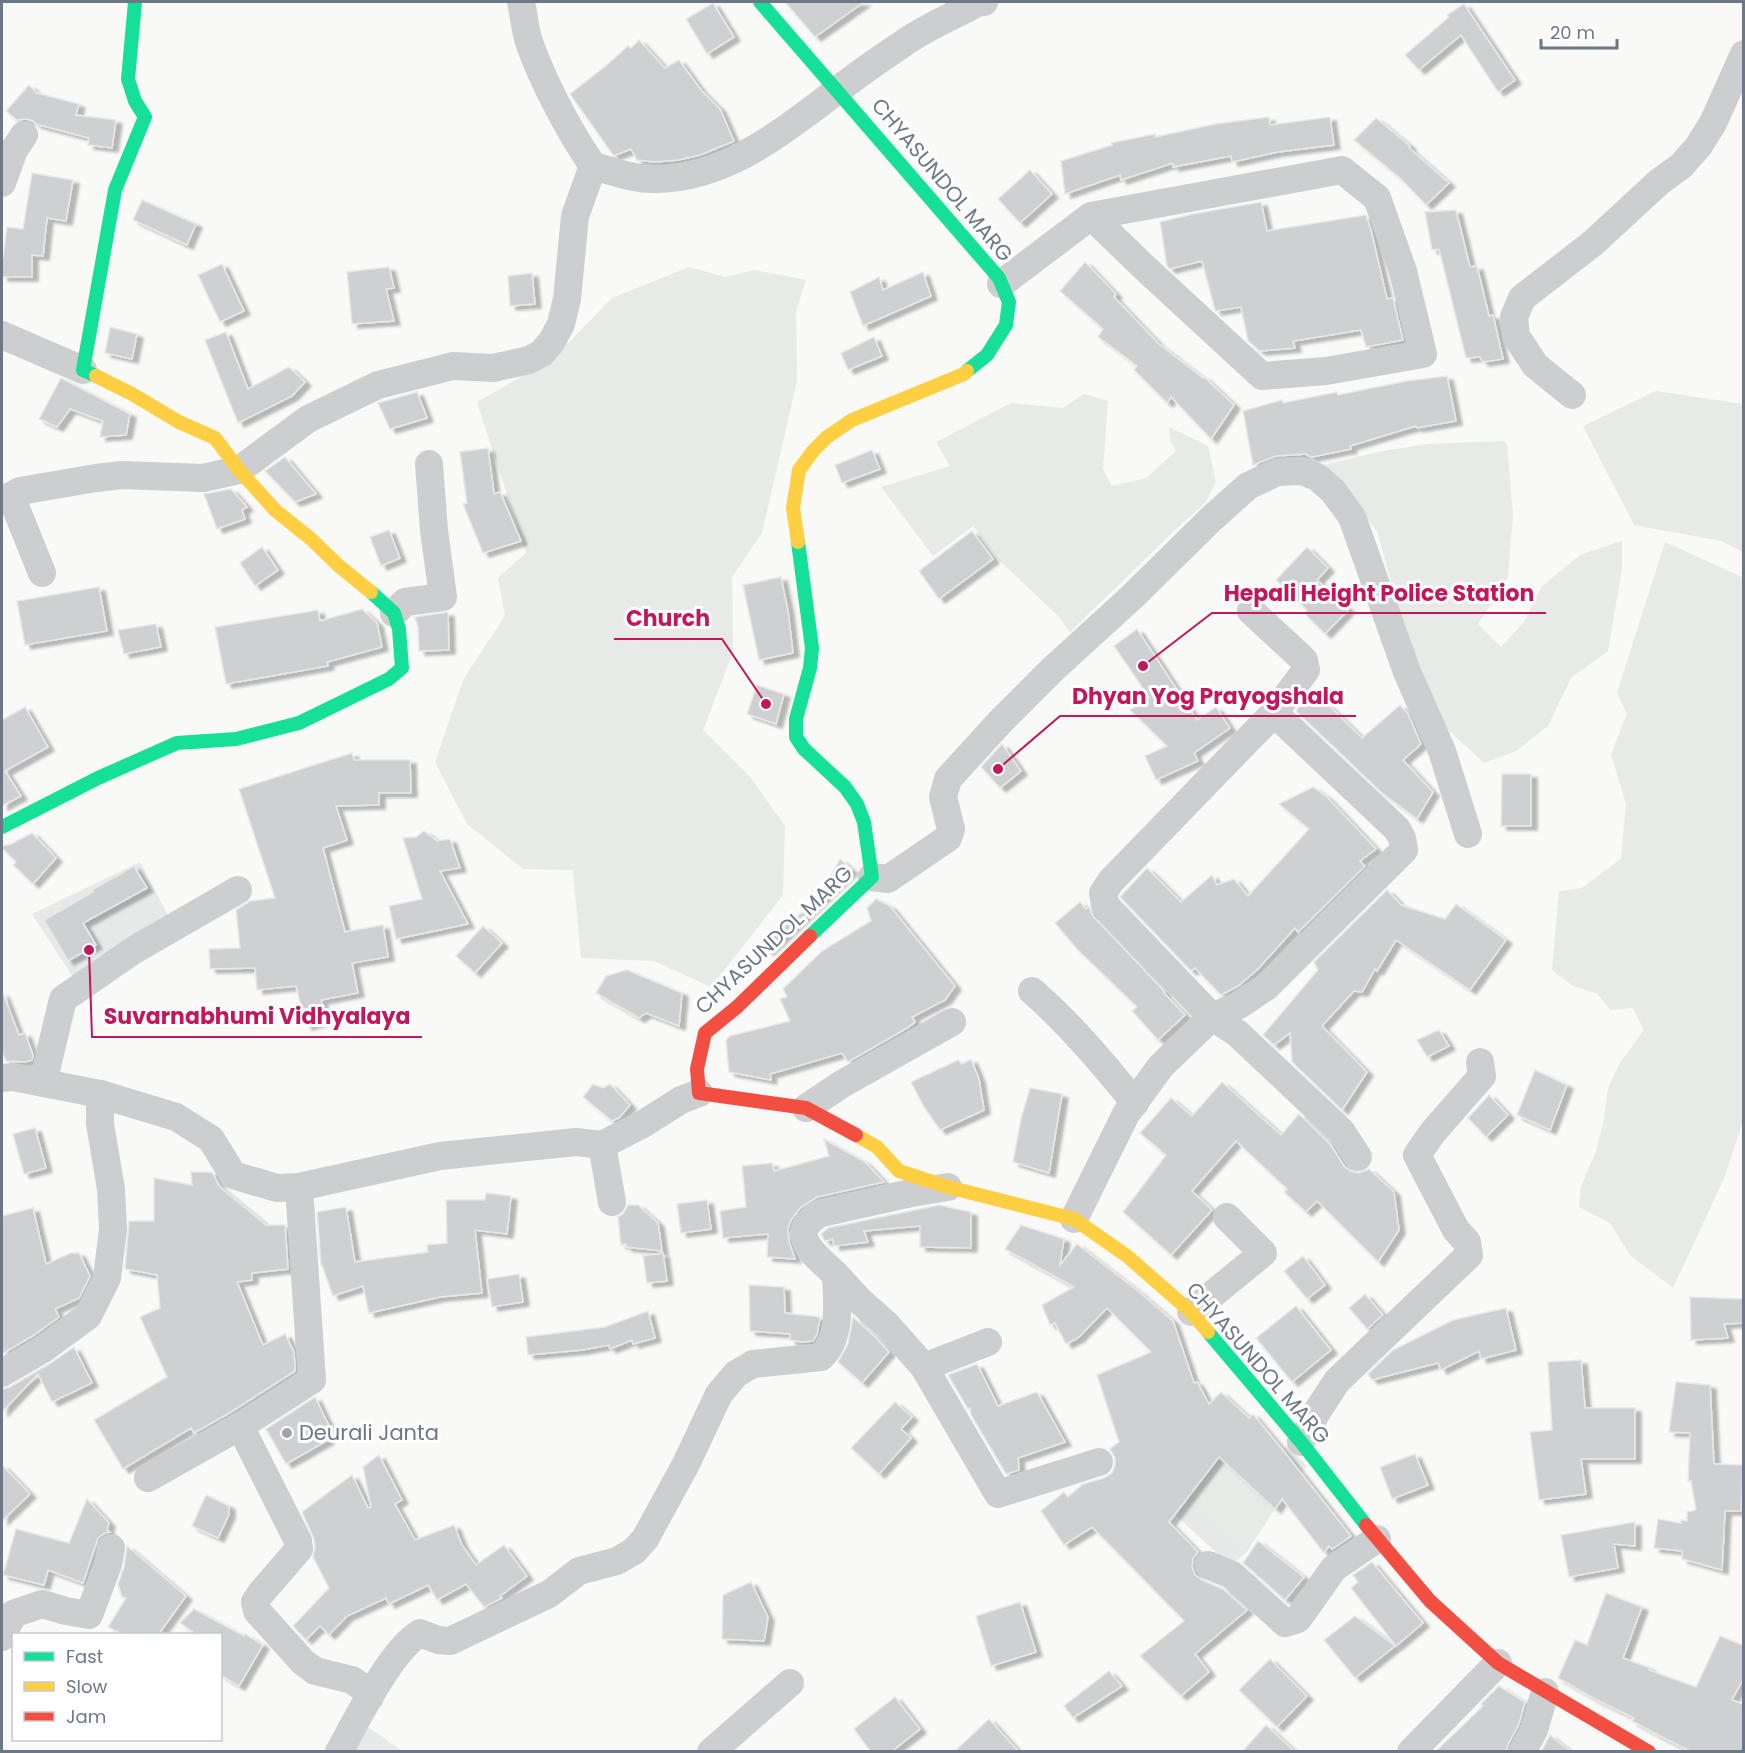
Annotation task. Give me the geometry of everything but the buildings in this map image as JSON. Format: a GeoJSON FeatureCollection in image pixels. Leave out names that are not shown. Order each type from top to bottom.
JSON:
{"type":"FeatureCollection","features":[{"type":"Feature","properties":{"kind":"street"},"geometry":{"type":"LineString","coordinates":[[83,370],[115,189],[145,117],[135,101],[128,79],[135,2]]}},
{"type":"Feature","properties":{"kind":"street"},"geometry":{"type":"LineString","coordinates":[[521,2],[528,41],[550,90],[594,166],[624,175],[655,179],[692,175],[739,158],[773,139],[903,43],[977,3],[984,2]]}},
{"type":"Feature","properties":{"kind":"street","name":"CHYASUNDOL MARG"},"geometry":{"type":"LineString","coordinates":[[760,2],[999,278],[1009,302],[1006,325],[987,355],[964,374],[852,420],[827,437],[813,451],[799,471],[794,507],[812,648],[810,668],[796,719],[796,737],[804,749],[845,787],[857,804],[864,822],[872,878],[737,1007],[705,1033],[697,1069],[699,1093],[806,1108],[877,1147],[898,1171],[948,1187],[1074,1219],[1127,1256],[1191,1312],[1301,1442],[1377,1539],[1430,1601],[1498,1662],[1649,1752]]}},
{"type":"Feature","properties":{"kind":"street"},"geometry":{"type":"LineString","coordinates":[[1572,395],[1535,365],[1516,336],[1514,317],[1522,298],[1593,243],[1659,182],[1681,166],[1698,147],[1713,123],[1743,54]]}},
{"type":"Feature","properties":{"kind":"street"},"geometry":{"type":"LineString","coordinates":[[2,183],[14,150],[24,135]]}},
{"type":"Feature","properties":{"kind":"street"},"geometry":{"type":"LineString","coordinates":[[42,573],[6,499],[20,491],[122,475],[202,478],[239,470],[308,419],[378,385],[453,366],[493,368],[529,360],[542,353],[561,324],[567,299],[574,216],[594,166]]}},
{"type":"Feature","properties":{"kind":"street"},"geometry":{"type":"LineString","coordinates":[[1001,284],[1091,216],[1342,170],[1377,198],[1403,271],[1423,354],[1326,371],[1262,376],[1091,216]]}},
{"type":"Feature","properties":{"kind":"street"},"geometry":{"type":"LineString","coordinates":[[2,335],[83,370],[132,394],[179,422],[215,438],[239,470],[275,510],[394,613],[399,629],[402,668],[389,679],[299,723],[236,739],[177,743],[98,778],[2,826]]}},
{"type":"Feature","properties":{"kind":"street"},"geometry":{"type":"LineString","coordinates":[[394,613],[405,602],[443,597],[434,530],[429,464]]}},
{"type":"Feature","properties":{"kind":"street"},"geometry":{"type":"LineString","coordinates":[[872,878],[888,879],[948,838],[951,829],[943,797],[948,779],[1053,669],[1133,596],[1210,520],[1248,486],[1277,472],[1302,471],[1317,477],[1333,491],[1352,518],[1407,672],[1442,751],[1468,834]]}},
{"type":"Feature","properties":{"kind":"street"},"geometry":{"type":"LineString","coordinates":[[1251,611],[1304,660],[1306,670],[1274,713],[1111,881],[1103,893],[1105,905],[1212,1017],[1237,1032],[1341,1131],[1358,1156]]}},
{"type":"Feature","properties":{"kind":"street"},"geometry":{"type":"LineString","coordinates":[[1074,1219],[1126,1114],[1161,1066],[1212,1017],[1239,1005],[1266,987],[1404,850],[1402,838],[1397,829],[1274,713]]}},
{"type":"Feature","properties":{"kind":"street"},"geometry":{"type":"LineString","coordinates":[[43,1083],[63,999],[134,950],[238,890]]}},
{"type":"Feature","properties":{"kind":"street"},"geometry":{"type":"LineString","coordinates":[[1032,991],[1053,1009],[1135,1103]]}},
{"type":"Feature","properties":{"kind":"street"},"geometry":{"type":"LineString","coordinates":[[806,1108],[842,1084],[952,1022]]}},
{"type":"Feature","properties":{"kind":"street"},"geometry":{"type":"LineString","coordinates":[[1301,1442],[1337,1381],[1469,1255],[1467,1242],[1456,1230],[1417,1155],[1433,1132],[1482,1076],[1480,1062]]}},
{"type":"Feature","properties":{"kind":"street"},"geometry":{"type":"LineString","coordinates":[[2,1078],[13,1077],[100,1094],[176,1118],[211,1139],[233,1175],[277,1188],[299,1187],[440,1156],[576,1142],[602,1145],[643,1124],[681,1100],[699,1093]]}},
{"type":"Feature","properties":{"kind":"street"},"geometry":{"type":"LineString","coordinates":[[2,1374],[43,1349],[88,1316],[107,1278],[113,1230],[111,1189],[100,1124],[100,1094]]}},
{"type":"Feature","properties":{"kind":"street"},"geometry":{"type":"LineString","coordinates":[[602,1145],[612,1202]]}},
{"type":"Feature","properties":{"kind":"street"},"geometry":{"type":"LineString","coordinates":[[148,1478],[240,1426],[312,1380],[299,1187]]}},
{"type":"Feature","properties":{"kind":"street"},"geometry":{"type":"LineString","coordinates":[[948,1187],[911,1192],[821,1213],[814,1216],[804,1228],[805,1242],[924,1366],[998,1494],[1099,1462]]}},
{"type":"Feature","properties":{"kind":"street"},"geometry":{"type":"LineString","coordinates":[[1191,1312],[1263,1253],[1227,1217]]}},
{"type":"Feature","properties":{"kind":"street"},"geometry":{"type":"LineString","coordinates":[[339,1752],[369,1697],[412,1637],[420,1633],[438,1640],[450,1641],[549,1594],[579,1571],[617,1561],[634,1551],[645,1539],[686,1464],[719,1394],[736,1374],[753,1364],[821,1357],[827,1351],[837,1318],[836,1275]]}},
{"type":"Feature","properties":{"kind":"street"},"geometry":{"type":"LineString","coordinates":[[924,1366],[988,1342]]}},
{"type":"Feature","properties":{"kind":"street"},"geometry":{"type":"LineString","coordinates":[[240,1426],[298,1541],[299,1549],[261,1593],[255,1602],[257,1611],[303,1662],[315,1671],[352,1680],[362,1687],[369,1697]]}},
{"type":"Feature","properties":{"kind":"street"},"geometry":{"type":"LineString","coordinates":[[1208,1565],[1232,1575],[1285,1623],[1298,1619],[1335,1568],[1377,1539]]}},
{"type":"Feature","properties":{"kind":"street"},"geometry":{"type":"LineString","coordinates":[[2,1637],[13,1614],[42,1604],[89,1615],[108,1564],[111,1548]]}},
{"type":"Feature","properties":{"kind":"street"},"geometry":{"type":"LineString","coordinates":[[1411,1752],[1498,1662]]}},
{"type":"Feature","properties":{"kind":"street"},"geometry":{"type":"LineString","coordinates":[[711,1752],[790,1683]]}},
{"type":"Feature","properties":{"kind":"street"},"geometry":{"type":"LineString","coordinates":[[1522,1752],[1534,1730],[1545,1692]]}},
{"type":"Feature","properties":{"kind":"shaded area"},"geometry":{"type":"Polygon","coordinates":[[[689,267],[725,277],[754,270],[806,280],[796,311],[797,381],[762,533],[732,577],[733,652],[703,730],[750,777],[785,826],[783,895],[711,987],[654,961],[581,958],[573,870],[523,869],[467,824],[435,762],[464,678],[505,616],[498,578],[526,553],[477,402],[554,358],[612,298],[689,267]]]}},
{"type":"Feature","properties":{"kind":"shaded area"},"geometry":{"type":"Polygon","coordinates":[[[1656,391],[1743,404],[1743,552],[1721,541],[1634,525],[1583,426],[1656,391]]]}},
{"type":"Feature","properties":{"kind":"shaded area"},"geometry":{"type":"Polygon","coordinates":[[[1084,394],[1108,401],[1103,469],[1112,486],[1146,478],[1176,451],[1170,440],[1169,427],[1208,446],[1216,482],[1206,502],[1070,632],[1058,616],[998,559],[973,526],[933,556],[881,487],[950,466],[936,442],[1011,403],[1063,408],[1084,394]]]}},
{"type":"Feature","properties":{"kind":"shaded area"},"geometry":{"type":"Polygon","coordinates":[[[1504,441],[1507,444],[1513,515],[1508,577],[1478,624],[1501,647],[1524,622],[1541,587],[1580,555],[1622,541],[1622,569],[1608,651],[1571,678],[1548,726],[1516,751],[1484,763],[1443,725],[1402,621],[1377,531],[1324,465],[1377,452],[1427,444],[1504,441]]]}},
{"type":"Feature","properties":{"kind":"shaded area"},"geometry":{"type":"Polygon","coordinates":[[[1665,542],[1744,578],[1743,1121],[1725,1176],[1673,1288],[1630,1255],[1610,1223],[1579,1207],[1581,1186],[1596,1152],[1608,1088],[1620,1063],[1644,1030],[1633,1008],[1610,1010],[1598,994],[1573,986],[1552,970],[1559,891],[1582,888],[1621,859],[1626,804],[1611,754],[1627,714],[1617,693],[1665,542]]]}},
{"type":"Feature","properties":{"kind":"shaded area"},"geometry":{"type":"Polygon","coordinates":[[[140,862],[170,919],[75,980],[32,914],[140,862]]]}},
{"type":"Feature","properties":{"kind":"shaded area"},"geometry":{"type":"Polygon","coordinates":[[[1190,1431],[1266,1469],[1287,1446],[1307,1466],[1246,1553],[1230,1565],[1154,1495],[1190,1431]]]}},
{"type":"Feature","properties":{"kind":"shaded area"},"geometry":{"type":"Polygon","coordinates":[[[1220,1461],[1274,1510],[1246,1553],[1189,1502],[1220,1461]]]}},
{"type":"Feature","properties":{"kind":"shaded area"},"geometry":{"type":"Polygon","coordinates":[[[368,1727],[402,1751],[353,1752],[368,1727]]]}},
{"type":"Feature","properties":{"kind":"traffic: fast"},"geometry":{"type":"LineString","coordinates":[[96,376],[83,370],[115,190],[145,117],[135,101],[128,79],[135,2]]}},
{"type":"Feature","properties":{"kind":"traffic: fast"},"geometry":{"type":"LineString","coordinates":[[760,2],[999,278],[1009,302],[1006,325],[987,355],[967,371]]}},
{"type":"Feature","properties":{"kind":"traffic: fast"},"geometry":{"type":"LineString","coordinates":[[798,542],[812,648],[810,668],[796,719],[796,737],[804,749],[845,787],[857,804],[864,822],[872,877],[810,936]]}},
{"type":"Feature","properties":{"kind":"traffic: fast"},"geometry":{"type":"LineString","coordinates":[[2,827],[98,778],[177,743],[236,739],[299,723],[389,679],[402,668],[399,629],[394,613],[371,592]]}},
{"type":"Feature","properties":{"kind":"traffic: fast"},"geometry":{"type":"LineString","coordinates":[[1208,1332],[1301,1442],[1366,1525]]}},
{"type":"Feature","properties":{"kind":"traffic: slow"},"geometry":{"type":"LineString","coordinates":[[798,542],[793,508],[799,470],[813,451],[827,437],[852,420],[967,371]]}},
{"type":"Feature","properties":{"kind":"traffic: slow"},"geometry":{"type":"LineString","coordinates":[[96,376],[179,422],[215,438],[239,470],[275,510],[371,592]]}},
{"type":"Feature","properties":{"kind":"traffic: slow"},"geometry":{"type":"LineString","coordinates":[[856,1135],[877,1147],[899,1171],[948,1187],[1074,1219],[1127,1256],[1191,1312],[1208,1332]]}},
{"type":"Feature","properties":{"kind":"traffic: jam"},"geometry":{"type":"LineString","coordinates":[[810,936],[737,1007],[705,1033],[697,1069],[699,1093],[806,1108],[856,1135]]}},
{"type":"Feature","properties":{"kind":"traffic: jam"},"geometry":{"type":"LineString","coordinates":[[1366,1525],[1430,1601],[1498,1663],[1649,1752]]}},
{"type":"Feature","properties":{"kind":"place","name":"Hepali Height Police Station"},"geometry":{"type":"Point","coordinates":[1143,666]}},
{"type":"Feature","properties":{"kind":"place","name":"Church"},"geometry":{"type":"Point","coordinates":[766,704]}},
{"type":"Feature","properties":{"kind":"place","name":"Dhyan Yog Prayogshala"},"geometry":{"type":"Point","coordinates":[998,769]}},
{"type":"Feature","properties":{"kind":"place","name":"Suvarnabhumi Vidhyalaya"},"geometry":{"type":"Point","coordinates":[89,950]}},
{"type":"Feature","properties":{"kind":"place","name":"Deurali Janta"},"geometry":{"type":"Point","coordinates":[287,1433]}}]}
